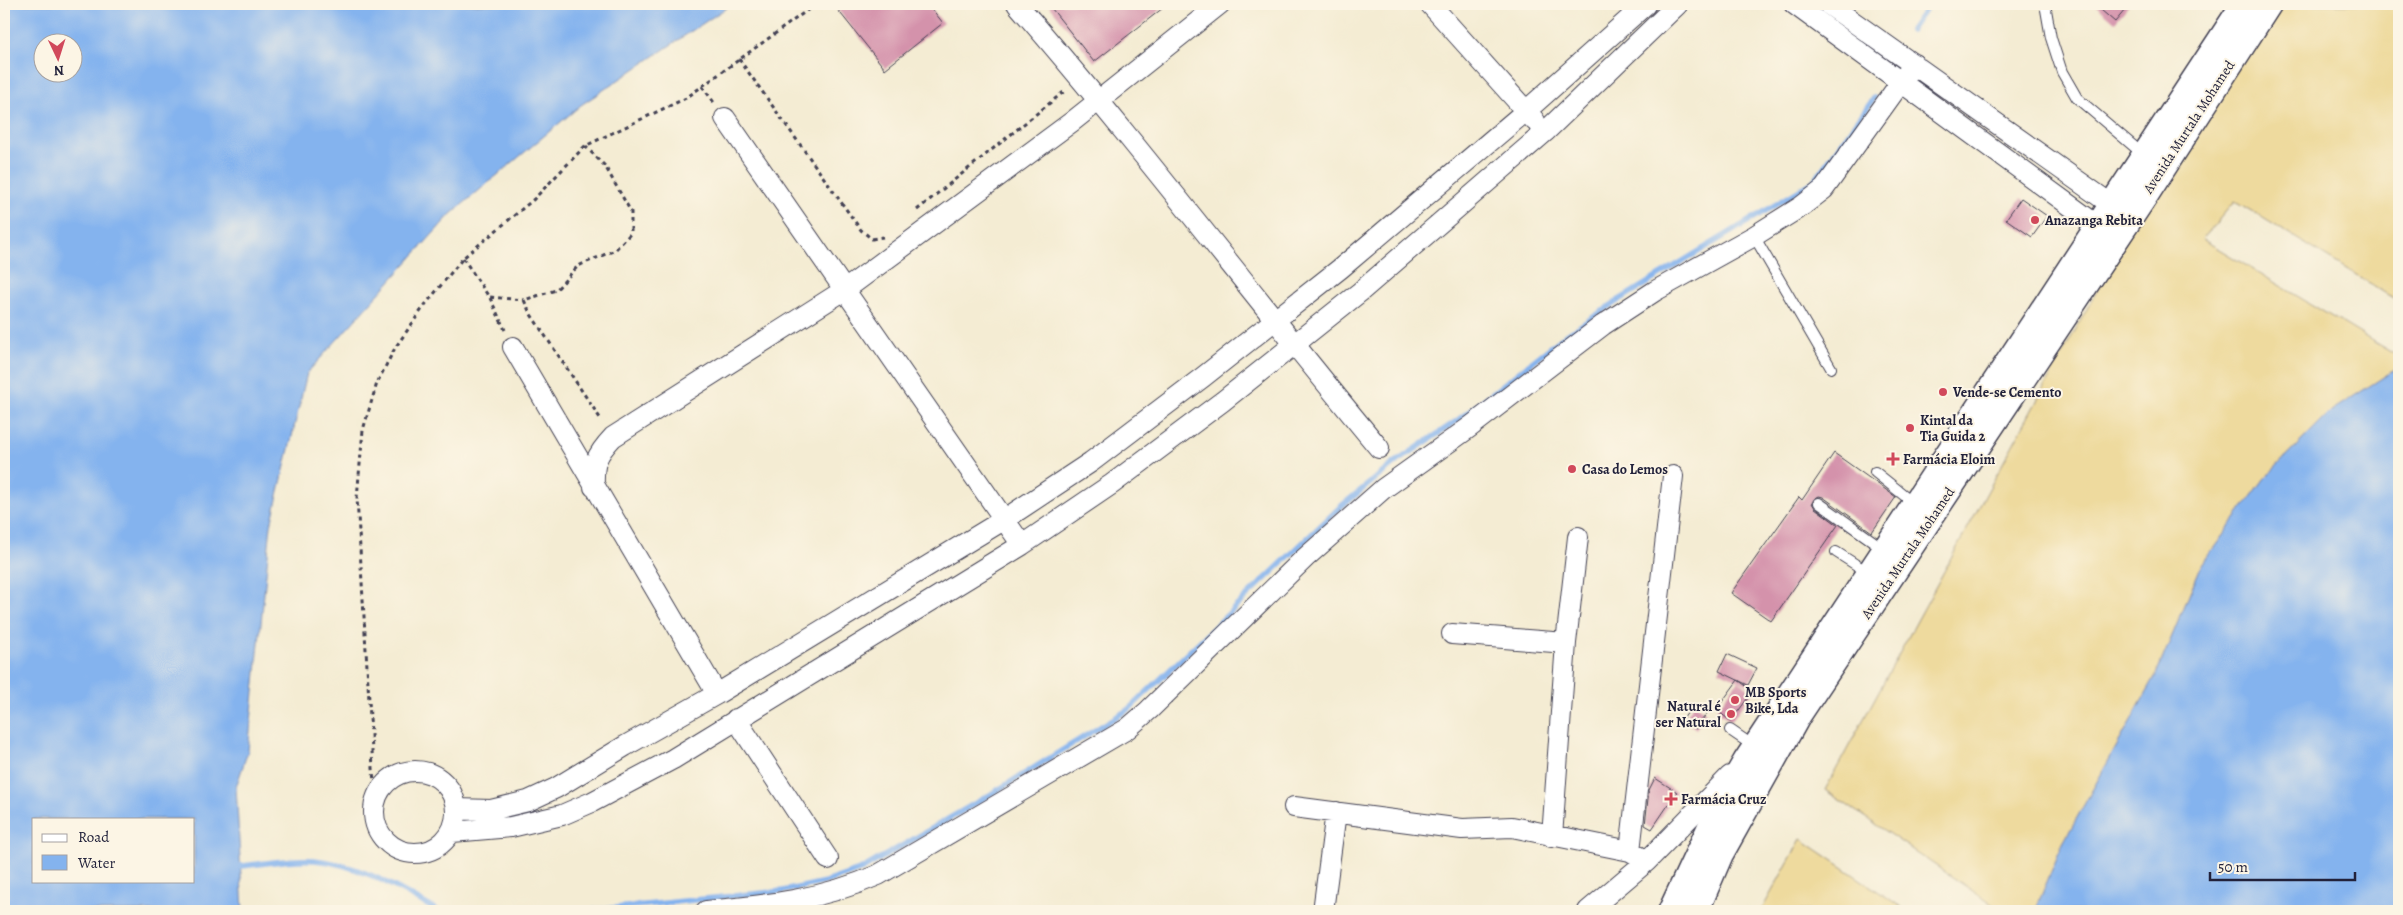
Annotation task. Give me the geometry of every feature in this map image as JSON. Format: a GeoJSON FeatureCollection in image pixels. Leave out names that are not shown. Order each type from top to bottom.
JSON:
{"type":"FeatureCollection","features":[{"type":"Feature","properties":{"kind":"street"},"geometry":{"type":"LineString","coordinates":[[1017,4],[1099,101],[1379,448]]}},
{"type":"Feature","properties":{"kind":"street"},"geometry":{"type":"LineString","coordinates":[[594,487],[593,465],[601,450],[613,437],[846,289],[1099,101],[1220,4]]}},
{"type":"Feature","properties":{"kind":"street"},"geometry":{"type":"LineString","coordinates":[[1430,4],[1546,132]]}},
{"type":"Feature","properties":{"kind":"street"},"geometry":{"type":"LineString","coordinates":[[457,809],[491,810],[528,801],[556,788],[717,694],[1005,519],[1091,462],[1341,268],[1526,111],[1646,4]]}},
{"type":"Feature","properties":{"kind":"street"},"geometry":{"type":"LineString","coordinates":[[452,832],[511,827],[562,815],[592,802],[673,759],[1022,545],[1112,484],[1294,345],[1360,292],[1546,132],[1678,4]]}},
{"type":"Feature","properties":{"kind":"street"},"geometry":{"type":"LineString","coordinates":[[1794,4],[2098,226]]}},
{"type":"Feature","properties":{"kind":"street"},"geometry":{"type":"LineString","coordinates":[[1828,4],[2112,205]]}},
{"type":"Feature","properties":{"kind":"street","name":"Avenida Murtala Mohamed"},"geometry":{"type":"LineString","coordinates":[[1671,911],[1721,804],[1750,754],[2244,4]]}},
{"type":"Feature","properties":{"kind":"street","name":"Avenida Murtala Mohamed"},"geometry":{"type":"LineString","coordinates":[[1696,911],[1720,855],[1799,714],[2093,274],[2270,4]]}},
{"type":"Feature","properties":{"kind":"street"},"geometry":{"type":"LineString","coordinates":[[706,911],[794,902],[851,887],[878,875],[919,852],[1127,729],[1149,710],[1305,558],[1383,489],[1470,427],[1603,325],[1655,291],[1754,236],[1802,206],[1824,189],[1914,64]]}},
{"type":"Feature","properties":{"kind":"street"},"geometry":{"type":"LineString","coordinates":[[725,118],[846,289],[1022,545]]}},
{"type":"Feature","properties":{"kind":"street"},"geometry":{"type":"LineString","coordinates":[[513,347],[717,694]]}},
{"type":"Feature","properties":{"kind":"street"},"geometry":{"type":"LineString","coordinates":[[1294,807],[1462,830],[1512,827],[1638,856],[1674,476]]}},
{"type":"Feature","properties":{"kind":"street"},"geometry":{"type":"LineString","coordinates":[[1552,837],[1566,643],[1578,538]]}},
{"type":"Feature","properties":{"kind":"street"},"geometry":{"type":"LineString","coordinates":[[1452,634],[1566,643]]}},
{"type":"Feature","properties":{"kind":"street"},"geometry":{"type":"LineString","coordinates":[[736,719],[828,859]]}},
{"type":"Feature","properties":{"kind":"street","name":"Avenida Murtala Mohamed"},"geometry":{"type":"LineString","coordinates":[[1588,911],[1638,856],[1750,754]]}},
{"type":"Feature","properties":{"kind":"street"},"geometry":{"type":"LineString","coordinates":[[402,772],[430,773],[442,780],[451,790],[457,809],[457,818],[452,832],[444,842],[434,850],[420,853],[407,853],[394,848],[384,840],[377,828],[374,815],[375,802],[380,789],[390,779],[402,772]]}},
{"type":"Feature","properties":{"kind":"street"},"geometry":{"type":"LineString","coordinates":[[1323,911],[1336,812]]}},
{"type":"Feature","properties":{"kind":"lane"},"geometry":{"type":"LineString","coordinates":[[2045,4],[2051,38],[2062,72],[2077,98],[2144,155]]}},
{"type":"Feature","properties":{"kind":"lane"},"geometry":{"type":"LineString","coordinates":[[1754,236],[1831,368]]}},
{"type":"Feature","properties":{"kind":"lane"},"geometry":{"type":"LineString","coordinates":[[1875,472],[1916,504]]}},
{"type":"Feature","properties":{"kind":"lane"},"geometry":{"type":"LineString","coordinates":[[1819,503],[1885,550]]}},
{"type":"Feature","properties":{"kind":"lane"},"geometry":{"type":"LineString","coordinates":[[1836,552],[1869,574]]}},
{"type":"Feature","properties":{"kind":"lane"},"geometry":{"type":"LineString","coordinates":[[1730,730],[1750,754]]}},
{"type":"Feature","properties":{"kind":"path"},"geometry":{"type":"LineString","coordinates":[[375,802],[358,498],[362,430],[377,383],[395,348],[424,305],[463,258],[534,199],[585,146],[686,98],[816,4]]}},
{"type":"Feature","properties":{"kind":"path"},"geometry":{"type":"LineString","coordinates":[[739,60],[861,230],[872,239],[883,237],[890,231]]}},
{"type":"Feature","properties":{"kind":"path"},"geometry":{"type":"LineString","coordinates":[[913,213],[1080,78]]}},
{"type":"Feature","properties":{"kind":"path"},"geometry":{"type":"LineString","coordinates":[[489,297],[524,300],[556,290],[578,266],[616,250],[631,233],[631,212],[605,166],[585,146]]}},
{"type":"Feature","properties":{"kind":"path"},"geometry":{"type":"LineString","coordinates":[[463,258],[489,297],[513,347]]}},
{"type":"Feature","properties":{"kind":"path"},"geometry":{"type":"LineString","coordinates":[[524,300],[530,313],[613,437]]}},
{"type":"Feature","properties":{"kind":"sand"},"geometry":{"type":"Polygon","coordinates":[[[2269,4],[2399,4],[2399,301],[2235,201],[2202,239],[2399,357],[2399,367],[2331,411],[2265,478],[2202,564],[2155,677],[2063,843],[2035,911],[2002,911],[1825,790],[2168,160],[2269,4]]]}},
{"type":"Feature","properties":{"kind":"sand"},"geometry":{"type":"Polygon","coordinates":[[[1801,839],[1907,911],[1761,911],[1801,839]]]}},
{"type":"Feature","properties":{"kind":"water"},"geometry":{"type":"Polygon","coordinates":[[[4,4],[732,4],[581,105],[451,214],[307,373],[271,525],[248,751],[236,787],[243,911],[4,911],[4,4]]]}},
{"type":"Feature","properties":{"kind":"water"},"geometry":{"type":"Polygon","coordinates":[[[2399,367],[2399,911],[2035,911],[2063,843],[2155,677],[2202,564],[2265,478],[2331,411],[2399,367]]]}},
{"type":"Feature","properties":{"kind":"building"},"geometry":{"type":"Polygon","coordinates":[[[833,4],[928,4],[943,23],[885,69],[833,4]]]}},
{"type":"Feature","properties":{"kind":"building"},"geometry":{"type":"Polygon","coordinates":[[[1048,4],[1168,4],[1094,62],[1048,4]]]}},
{"type":"Feature","properties":{"kind":"building"},"geometry":{"type":"Polygon","coordinates":[[[2094,4],[2130,4],[2115,22],[2094,4]]]}},
{"type":"Feature","properties":{"kind":"building"},"geometry":{"type":"Polygon","coordinates":[[[2021,198],[2047,216],[2032,237],[2006,219],[2021,198]]]}},
{"type":"Feature","properties":{"kind":"building"},"geometry":{"type":"Polygon","coordinates":[[[1834,453],[1896,497],[1872,532],[1823,497],[1819,496],[1814,499],[1812,503],[1815,508],[1838,525],[1771,621],[1731,593],[1799,497],[1802,500],[1834,453]]]}},
{"type":"Feature","properties":{"kind":"building"},"geometry":{"type":"Polygon","coordinates":[[[1727,654],[1757,668],[1748,685],[1719,671],[1727,654]]]}},
{"type":"Feature","properties":{"kind":"building"},"geometry":{"type":"Polygon","coordinates":[[[1738,680],[1753,691],[1731,721],[1716,710],[1738,680]]]}},
{"type":"Feature","properties":{"kind":"building"},"geometry":{"type":"Polygon","coordinates":[[[1694,704],[1707,713],[1696,729],[1683,719],[1694,704]]]}},
{"type":"Feature","properties":{"kind":"building"},"geometry":{"type":"Polygon","coordinates":[[[1655,778],[1677,792],[1652,829],[1645,825],[1649,790],[1655,778]]]}},
{"type":"Feature","properties":{"kind":"waterway"},"geometry":{"type":"LineString","coordinates":[[1911,30],[1929,4]]}},
{"type":"Feature","properties":{"kind":"waterway"},"geometry":{"type":"LineString","coordinates":[[586,911],[783,891],[825,882],[862,869],[988,796],[1129,709],[1339,508],[1396,462],[1458,420],[1565,336],[1619,300],[1813,182],[1874,98]]}},
{"type":"Feature","properties":{"kind":"waterway"},"geometry":{"type":"LineString","coordinates":[[240,866],[296,860],[331,862],[379,879],[438,911]]}},
{"type":"Feature","properties":{"kind":"place","name":"Anazanga Rebita"},"geometry":{"type":"Point","coordinates":[2035,220]}},
{"type":"Feature","properties":{"kind":"place","name":"Vende-se Cemento"},"geometry":{"type":"Point","coordinates":[1943,392]}},
{"type":"Feature","properties":{"kind":"place","name":"Kintal da Tia Guida 2"},"geometry":{"type":"Point","coordinates":[1910,428]}},
{"type":"Feature","properties":{"kind":"place","name":"Farmácia Eloim"},"geometry":{"type":"Point","coordinates":[1893,459]}},
{"type":"Feature","properties":{"kind":"place","name":"Casa do Lemos"},"geometry":{"type":"Point","coordinates":[1572,469]}},
{"type":"Feature","properties":{"kind":"place","name":"MB Sports Bike, Lda"},"geometry":{"type":"Point","coordinates":[1735,700]}},
{"type":"Feature","properties":{"kind":"place","name":"Natural é ser Natural"},"geometry":{"type":"Point","coordinates":[1731,714]}},
{"type":"Feature","properties":{"kind":"place","name":"Farmácia Cruz"},"geometry":{"type":"Point","coordinates":[1671,799]}}]}
